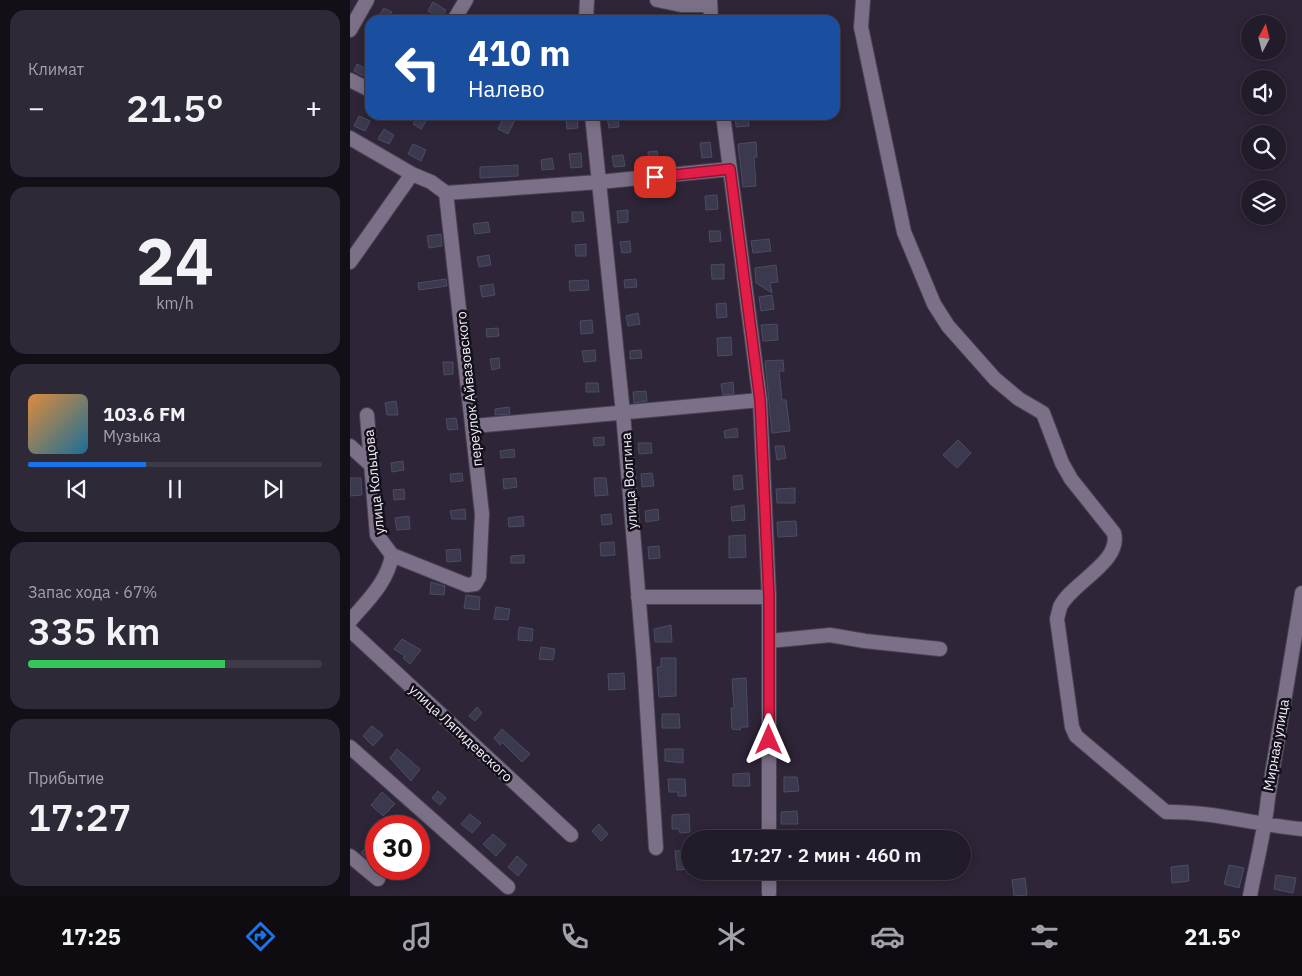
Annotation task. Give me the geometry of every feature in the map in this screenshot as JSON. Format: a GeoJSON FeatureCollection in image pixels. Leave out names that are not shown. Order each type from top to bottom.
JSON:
{"type":"FeatureCollection","features":[{"type":"Feature","properties":{"kind":"street"},"geometry":{"type":"LineString","coordinates":[[350,30],[367,0]]}},
{"type":"Feature","properties":{"kind":"street"},"geometry":{"type":"LineString","coordinates":[[457,15],[466,0]]}},
{"type":"Feature","properties":{"kind":"street"},"geometry":{"type":"LineString","coordinates":[[586,15],[587,0]]}},
{"type":"Feature","properties":{"kind":"street"},"geometry":{"type":"LineString","coordinates":[[656,0],[681,5],[710,3]]}},
{"type":"Feature","properties":{"kind":"street"},"geometry":{"type":"LineString","coordinates":[[863,0],[861,27],[904,232],[934,304],[948,326],[995,379],[1019,399],[1043,413],[1062,463],[1071,479],[1114,532],[1116,539],[1112,551],[1060,607],[1058,619],[1072,727],[1076,736],[1090,750],[1166,812],[1220,816],[1266,826],[1302,829]]}},
{"type":"Feature","properties":{"kind":"street"},"geometry":{"type":"LineString","coordinates":[[350,80],[365,88]]}},
{"type":"Feature","properties":{"kind":"street","name":"улица Волгина"},"geometry":{"type":"LineString","coordinates":[[593,120],[623,413],[656,848]]}},
{"type":"Feature","properties":{"kind":"street"},"geometry":{"type":"LineString","coordinates":[[724,120],[760,400],[769,597],[769,830]]}},
{"type":"Feature","properties":{"kind":"street"},"geometry":{"type":"LineString","coordinates":[[350,138],[412,174],[432,182],[446,193],[599,182],[730,169]]}},
{"type":"Feature","properties":{"kind":"street"},"geometry":{"type":"LineString","coordinates":[[350,262],[412,174]]}},
{"type":"Feature","properties":{"kind":"street","name":"переулок Айвазовского"},"geometry":{"type":"LineString","coordinates":[[392,555],[467,585],[475,584],[480,576],[482,514],[474,426],[446,193]]}},
{"type":"Feature","properties":{"kind":"street"},"geometry":{"type":"LineString","coordinates":[[474,426],[760,400]]}},
{"type":"Feature","properties":{"kind":"street","name":"улица Кольцова"},"geometry":{"type":"LineString","coordinates":[[366,415],[378,534],[392,555]]}},
{"type":"Feature","properties":{"kind":"street"},"geometry":{"type":"LineString","coordinates":[[350,446],[372,466]]}},
{"type":"Feature","properties":{"kind":"street"},"geometry":{"type":"LineString","coordinates":[[350,621],[380,584],[389,568],[392,555]]}},
{"type":"Feature","properties":{"kind":"street","name":"Мирная улица"},"geometry":{"type":"LineString","coordinates":[[1250,896],[1257,854],[1266,826],[1268,798],[1302,593]]}},
{"type":"Feature","properties":{"kind":"street"},"geometry":{"type":"LineString","coordinates":[[638,597],[769,597]]}},
{"type":"Feature","properties":{"kind":"street","name":"улица Ляпидевского"},"geometry":{"type":"LineString","coordinates":[[350,630],[571,835]]}},
{"type":"Feature","properties":{"kind":"street"},"geometry":{"type":"LineString","coordinates":[[769,641],[830,635],[865,641],[940,649]]}},
{"type":"Feature","properties":{"kind":"street"},"geometry":{"type":"LineString","coordinates":[[350,747],[508,887]]}},
{"type":"Feature","properties":{"kind":"street"},"geometry":{"type":"LineString","coordinates":[[350,856],[365,868]]}},
{"type":"Feature","properties":{"kind":"street"},"geometry":{"type":"LineString","coordinates":[[769,880],[769,893]]}},
{"type":"Feature","properties":{"kind":"building"},"geometry":{"type":"Polygon","coordinates":[[[433,2],[446,10],[443,15],[434,15],[428,11],[433,2]]]}},
{"type":"Feature","properties":{"kind":"building"},"geometry":{"type":"Polygon","coordinates":[[[384,8],[392,12],[390,15],[379,15],[384,8]]]}},
{"type":"Feature","properties":{"kind":"building"},"geometry":{"type":"Polygon","coordinates":[[[357,64],[365,68],[365,76],[354,71],[357,64]]]}},
{"type":"Feature","properties":{"kind":"building"},"geometry":{"type":"Polygon","coordinates":[[[359,116],[370,121],[365,131],[354,126],[359,116]]]}},
{"type":"Feature","properties":{"kind":"building"},"geometry":{"type":"Polygon","coordinates":[[[415,120],[427,120],[421,129],[413,124],[415,120]]]}},
{"type":"Feature","properties":{"kind":"building"},"geometry":{"type":"Polygon","coordinates":[[[502,120],[515,120],[508,134],[498,129],[502,120]]]}},
{"type":"Feature","properties":{"kind":"building"},"geometry":{"type":"Polygon","coordinates":[[[566,120],[577,120],[578,128],[567,129],[566,120]]]}},
{"type":"Feature","properties":{"kind":"building"},"geometry":{"type":"Polygon","coordinates":[[[608,120],[618,120],[619,127],[609,128],[608,120]]]}},
{"type":"Feature","properties":{"kind":"building"},"geometry":{"type":"Polygon","coordinates":[[[735,120],[748,120],[749,126],[736,127],[735,120]]]}},
{"type":"Feature","properties":{"kind":"building"},"geometry":{"type":"Polygon","coordinates":[[[384,129],[394,135],[389,144],[378,139],[384,129]]]}},
{"type":"Feature","properties":{"kind":"building"},"geometry":{"type":"Polygon","coordinates":[[[710,142],[712,157],[702,158],[700,143],[710,142]]]}},
{"type":"Feature","properties":{"kind":"building"},"geometry":{"type":"Polygon","coordinates":[[[756,142],[757,157],[754,157],[756,186],[743,187],[738,144],[756,142]]]}},
{"type":"Feature","properties":{"kind":"building"},"geometry":{"type":"Polygon","coordinates":[[[413,144],[426,150],[421,161],[408,154],[413,144]]]}},
{"type":"Feature","properties":{"kind":"building"},"geometry":{"type":"Polygon","coordinates":[[[657,151],[659,163],[649,164],[648,152],[657,151]]]}},
{"type":"Feature","properties":{"kind":"building"},"geometry":{"type":"Polygon","coordinates":[[[581,153],[582,167],[571,168],[569,154],[581,153]]]}},
{"type":"Feature","properties":{"kind":"building"},"geometry":{"type":"Polygon","coordinates":[[[623,155],[625,166],[614,167],[612,156],[623,155]]]}},
{"type":"Feature","properties":{"kind":"building"},"geometry":{"type":"Polygon","coordinates":[[[552,158],[554,169],[542,170],[541,160],[552,158]]]}},
{"type":"Feature","properties":{"kind":"building"},"geometry":{"type":"Polygon","coordinates":[[[518,165],[518,176],[480,178],[480,167],[518,165]]]}},
{"type":"Feature","properties":{"kind":"building"},"geometry":{"type":"Polygon","coordinates":[[[717,195],[718,209],[706,210],[705,196],[717,195]]]}},
{"type":"Feature","properties":{"kind":"building"},"geometry":{"type":"Polygon","coordinates":[[[628,210],[628,222],[618,223],[617,211],[628,210]]]}},
{"type":"Feature","properties":{"kind":"building"},"geometry":{"type":"Polygon","coordinates":[[[572,212],[583,212],[584,221],[572,222],[572,212]]]}},
{"type":"Feature","properties":{"kind":"building"},"geometry":{"type":"Polygon","coordinates":[[[488,222],[490,232],[475,234],[473,224],[488,222]]]}},
{"type":"Feature","properties":{"kind":"building"},"geometry":{"type":"Polygon","coordinates":[[[709,231],[720,231],[721,241],[710,242],[709,231]]]}},
{"type":"Feature","properties":{"kind":"building"},"geometry":{"type":"Polygon","coordinates":[[[441,234],[442,246],[429,248],[427,236],[441,234]]]}},
{"type":"Feature","properties":{"kind":"building"},"geometry":{"type":"Polygon","coordinates":[[[769,239],[771,251],[753,253],[751,241],[769,239]]]}},
{"type":"Feature","properties":{"kind":"building"},"geometry":{"type":"Polygon","coordinates":[[[630,241],[631,252],[622,253],[620,242],[630,241]]]}},
{"type":"Feature","properties":{"kind":"building"},"geometry":{"type":"Polygon","coordinates":[[[586,244],[586,256],[576,256],[575,245],[586,244]]]}},
{"type":"Feature","properties":{"kind":"building"},"geometry":{"type":"Polygon","coordinates":[[[489,255],[491,265],[479,267],[477,257],[489,255]]]}},
{"type":"Feature","properties":{"kind":"building"},"geometry":{"type":"Polygon","coordinates":[[[724,264],[724,279],[712,279],[711,265],[724,264]]]}},
{"type":"Feature","properties":{"kind":"building"},"geometry":{"type":"Polygon","coordinates":[[[776,265],[778,282],[770,283],[772,293],[756,283],[755,268],[776,265]]]}},
{"type":"Feature","properties":{"kind":"building"},"geometry":{"type":"Polygon","coordinates":[[[446,279],[447,286],[419,290],[418,283],[446,279]]]}},
{"type":"Feature","properties":{"kind":"building"},"geometry":{"type":"Polygon","coordinates":[[[636,279],[637,287],[625,288],[624,280],[636,279]]]}},
{"type":"Feature","properties":{"kind":"building"},"geometry":{"type":"Polygon","coordinates":[[[588,280],[589,290],[570,291],[569,281],[588,280]]]}},
{"type":"Feature","properties":{"kind":"building"},"geometry":{"type":"Polygon","coordinates":[[[493,284],[495,295],[482,297],[480,286],[493,284]]]}},
{"type":"Feature","properties":{"kind":"building"},"geometry":{"type":"Polygon","coordinates":[[[772,295],[774,309],[761,311],[759,297],[772,295]]]}},
{"type":"Feature","properties":{"kind":"building"},"geometry":{"type":"Polygon","coordinates":[[[726,303],[727,317],[717,318],[716,304],[726,303]]]}},
{"type":"Feature","properties":{"kind":"building"},"geometry":{"type":"Polygon","coordinates":[[[638,313],[640,324],[628,326],[626,316],[638,313]]]}},
{"type":"Feature","properties":{"kind":"building"},"geometry":{"type":"Polygon","coordinates":[[[592,320],[593,333],[581,334],[580,321],[592,320]]]}},
{"type":"Feature","properties":{"kind":"building"},"geometry":{"type":"Polygon","coordinates":[[[777,324],[778,340],[763,341],[761,325],[777,324]]]}},
{"type":"Feature","properties":{"kind":"building"},"geometry":{"type":"Polygon","coordinates":[[[498,328],[499,336],[487,337],[486,329],[498,328]]]}},
{"type":"Feature","properties":{"kind":"building"},"geometry":{"type":"Polygon","coordinates":[[[731,337],[732,355],[718,356],[717,338],[731,337]]]}},
{"type":"Feature","properties":{"kind":"building"},"geometry":{"type":"Polygon","coordinates":[[[595,350],[596,361],[584,362],[582,351],[595,350]]]}},
{"type":"Feature","properties":{"kind":"building"},"geometry":{"type":"Polygon","coordinates":[[[641,350],[642,358],[630,359],[630,351],[641,350]]]}},
{"type":"Feature","properties":{"kind":"building"},"geometry":{"type":"Polygon","coordinates":[[[499,358],[500,368],[492,370],[490,359],[499,358]]]}},
{"type":"Feature","properties":{"kind":"building"},"geometry":{"type":"Polygon","coordinates":[[[783,360],[784,371],[779,371],[782,400],[786,400],[790,431],[772,433],[765,361],[783,360]]]}},
{"type":"Feature","properties":{"kind":"building"},"geometry":{"type":"Polygon","coordinates":[[[443,362],[453,362],[453,374],[444,375],[443,362]]]}},
{"type":"Feature","properties":{"kind":"building"},"geometry":{"type":"Polygon","coordinates":[[[733,382],[734,394],[723,395],[721,384],[733,382]]]}},
{"type":"Feature","properties":{"kind":"building"},"geometry":{"type":"Polygon","coordinates":[[[586,383],[598,383],[599,392],[586,392],[586,383]]]}},
{"type":"Feature","properties":{"kind":"building"},"geometry":{"type":"Polygon","coordinates":[[[646,391],[647,401],[634,403],[633,392],[646,391]]]}},
{"type":"Feature","properties":{"kind":"building"},"geometry":{"type":"Polygon","coordinates":[[[396,401],[398,415],[387,415],[385,403],[396,401]]]}},
{"type":"Feature","properties":{"kind":"building"},"geometry":{"type":"Polygon","coordinates":[[[509,407],[510,414],[495,415],[495,409],[509,407]]]}},
{"type":"Feature","properties":{"kind":"building"},"geometry":{"type":"Polygon","coordinates":[[[456,418],[458,429],[448,430],[446,419],[456,418]]]}},
{"type":"Feature","properties":{"kind":"building"},"geometry":{"type":"Polygon","coordinates":[[[737,428],[738,437],[725,438],[724,431],[737,428]]]}},
{"type":"Feature","properties":{"kind":"building"},"geometry":{"type":"Polygon","coordinates":[[[604,437],[604,445],[594,446],[593,438],[604,437]]]}},
{"type":"Feature","properties":{"kind":"building"},"geometry":{"type":"Polygon","coordinates":[[[958,440],[971,453],[957,468],[943,455],[958,440]]]}},
{"type":"Feature","properties":{"kind":"building"},"geometry":{"type":"Polygon","coordinates":[[[638,443],[651,443],[652,453],[639,454],[638,443]]]}},
{"type":"Feature","properties":{"kind":"building"},"geometry":{"type":"Polygon","coordinates":[[[775,446],[784,446],[786,458],[777,460],[775,446]]]}},
{"type":"Feature","properties":{"kind":"building"},"geometry":{"type":"Polygon","coordinates":[[[514,449],[515,457],[501,458],[500,451],[514,449]]]}},
{"type":"Feature","properties":{"kind":"building"},"geometry":{"type":"Polygon","coordinates":[[[403,461],[404,470],[392,472],[391,463],[403,461]]]}},
{"type":"Feature","properties":{"kind":"building"},"geometry":{"type":"Polygon","coordinates":[[[462,473],[463,481],[451,482],[450,474],[462,473]]]}},
{"type":"Feature","properties":{"kind":"building"},"geometry":{"type":"Polygon","coordinates":[[[652,473],[654,486],[642,487],[641,474],[652,473]]]}},
{"type":"Feature","properties":{"kind":"building"},"geometry":{"type":"Polygon","coordinates":[[[742,475],[743,489],[734,490],[733,476],[742,475]]]}},
{"type":"Feature","properties":{"kind":"building"},"geometry":{"type":"Polygon","coordinates":[[[350,478],[361,478],[362,495],[350,496],[350,478]]]}},
{"type":"Feature","properties":{"kind":"building"},"geometry":{"type":"Polygon","coordinates":[[[516,478],[517,487],[504,489],[503,479],[516,478]]]}},
{"type":"Feature","properties":{"kind":"building"},"geometry":{"type":"Polygon","coordinates":[[[594,478],[606,478],[608,495],[595,496],[594,478]]]}},
{"type":"Feature","properties":{"kind":"building"},"geometry":{"type":"Polygon","coordinates":[[[795,488],[795,503],[777,503],[776,489],[795,488]]]}},
{"type":"Feature","properties":{"kind":"building"},"geometry":{"type":"Polygon","coordinates":[[[404,489],[405,499],[394,500],[393,490],[404,489]]]}},
{"type":"Feature","properties":{"kind":"building"},"geometry":{"type":"Polygon","coordinates":[[[744,505],[745,520],[732,521],[731,507],[744,505]]]}},
{"type":"Feature","properties":{"kind":"building"},"geometry":{"type":"Polygon","coordinates":[[[465,509],[466,519],[452,519],[450,511],[465,509]]]}},
{"type":"Feature","properties":{"kind":"building"},"geometry":{"type":"Polygon","coordinates":[[[658,509],[659,520],[646,522],[645,511],[658,509]]]}},
{"type":"Feature","properties":{"kind":"building"},"geometry":{"type":"Polygon","coordinates":[[[611,514],[612,524],[602,525],[601,515],[611,514]]]}},
{"type":"Feature","properties":{"kind":"building"},"geometry":{"type":"Polygon","coordinates":[[[409,516],[410,529],[397,530],[395,518],[409,516]]]}},
{"type":"Feature","properties":{"kind":"building"},"geometry":{"type":"Polygon","coordinates":[[[523,516],[524,526],[509,527],[508,518],[523,516]]]}},
{"type":"Feature","properties":{"kind":"building"},"geometry":{"type":"Polygon","coordinates":[[[796,521],[797,536],[778,537],[777,522],[796,521]]]}},
{"type":"Feature","properties":{"kind":"building"},"geometry":{"type":"Polygon","coordinates":[[[745,535],[746,557],[729,558],[729,536],[745,535]]]}},
{"type":"Feature","properties":{"kind":"building"},"geometry":{"type":"Polygon","coordinates":[[[614,542],[615,555],[601,556],[600,543],[614,542]]]}},
{"type":"Feature","properties":{"kind":"building"},"geometry":{"type":"Polygon","coordinates":[[[659,546],[660,558],[649,559],[648,547],[659,546]]]}},
{"type":"Feature","properties":{"kind":"building"},"geometry":{"type":"Polygon","coordinates":[[[460,549],[461,561],[447,562],[446,550],[460,549]]]}},
{"type":"Feature","properties":{"kind":"building"},"geometry":{"type":"Polygon","coordinates":[[[524,555],[524,563],[511,563],[511,556],[524,555]]]}},
{"type":"Feature","properties":{"kind":"building"},"geometry":{"type":"Polygon","coordinates":[[[431,582],[445,586],[444,595],[430,594],[431,582]]]}},
{"type":"Feature","properties":{"kind":"building"},"geometry":{"type":"Polygon","coordinates":[[[466,595],[480,597],[479,610],[464,608],[466,595]]]}},
{"type":"Feature","properties":{"kind":"building"},"geometry":{"type":"Polygon","coordinates":[[[496,607],[510,609],[508,620],[494,619],[496,607]]]}},
{"type":"Feature","properties":{"kind":"building"},"geometry":{"type":"Polygon","coordinates":[[[671,625],[672,642],[655,642],[654,629],[671,625]]]}},
{"type":"Feature","properties":{"kind":"building"},"geometry":{"type":"Polygon","coordinates":[[[519,627],[533,629],[532,641],[518,640],[519,627]]]}},
{"type":"Feature","properties":{"kind":"building"},"geometry":{"type":"Polygon","coordinates":[[[402,639],[421,650],[410,664],[403,658],[405,656],[394,649],[402,639]]]}},
{"type":"Feature","properties":{"kind":"building"},"geometry":{"type":"Polygon","coordinates":[[[541,647],[555,649],[553,660],[539,659],[541,647]]]}},
{"type":"Feature","properties":{"kind":"building"},"geometry":{"type":"Polygon","coordinates":[[[661,658],[676,658],[676,696],[659,697],[657,667],[661,667],[661,658]]]}},
{"type":"Feature","properties":{"kind":"building"},"geometry":{"type":"Polygon","coordinates":[[[624,673],[625,689],[609,690],[608,674],[624,673]]]}},
{"type":"Feature","properties":{"kind":"building"},"geometry":{"type":"Polygon","coordinates":[[[746,678],[748,727],[741,727],[740,730],[732,729],[731,708],[734,708],[732,679],[746,678]]]}},
{"type":"Feature","properties":{"kind":"building"},"geometry":{"type":"Polygon","coordinates":[[[477,707],[482,713],[475,721],[469,716],[477,707]]]}},
{"type":"Feature","properties":{"kind":"building"},"geometry":{"type":"Polygon","coordinates":[[[662,714],[679,714],[680,728],[662,728],[662,714]]]}},
{"type":"Feature","properties":{"kind":"building"},"geometry":{"type":"Polygon","coordinates":[[[372,726],[383,735],[373,746],[363,736],[372,726]]]}},
{"type":"Feature","properties":{"kind":"building"},"geometry":{"type":"Polygon","coordinates":[[[502,729],[530,754],[522,762],[502,742],[500,745],[494,738],[502,729]]]}},
{"type":"Feature","properties":{"kind":"building"},"geometry":{"type":"Polygon","coordinates":[[[397,749],[420,769],[411,781],[390,758],[397,749]]]}},
{"type":"Feature","properties":{"kind":"building"},"geometry":{"type":"Polygon","coordinates":[[[665,749],[683,749],[683,763],[665,761],[665,749]]]}},
{"type":"Feature","properties":{"kind":"building"},"geometry":{"type":"Polygon","coordinates":[[[749,773],[750,786],[733,786],[733,774],[749,773]]]}},
{"type":"Feature","properties":{"kind":"building"},"geometry":{"type":"Polygon","coordinates":[[[784,777],[797,777],[799,791],[784,792],[784,777]]]}},
{"type":"Feature","properties":{"kind":"building"},"geometry":{"type":"Polygon","coordinates":[[[668,779],[685,779],[686,796],[678,796],[678,792],[669,792],[668,779]]]}},
{"type":"Feature","properties":{"kind":"building"},"geometry":{"type":"Polygon","coordinates":[[[438,791],[446,798],[440,805],[432,798],[438,791]]]}},
{"type":"Feature","properties":{"kind":"building"},"geometry":{"type":"Polygon","coordinates":[[[382,792],[395,804],[384,815],[371,805],[382,792]]]}},
{"type":"Feature","properties":{"kind":"building"},"geometry":{"type":"Polygon","coordinates":[[[797,811],[798,824],[781,824],[781,812],[797,811]]]}},
{"type":"Feature","properties":{"kind":"building"},"geometry":{"type":"Polygon","coordinates":[[[470,814],[481,823],[472,833],[461,824],[470,814]]]}},
{"type":"Feature","properties":{"kind":"building"},"geometry":{"type":"Polygon","coordinates":[[[689,814],[690,830],[681,830],[680,833],[679,829],[672,829],[672,815],[689,814]]]}},
{"type":"Feature","properties":{"kind":"building"},"geometry":{"type":"Polygon","coordinates":[[[599,824],[608,834],[601,841],[592,831],[599,824]]]}},
{"type":"Feature","properties":{"kind":"building"},"geometry":{"type":"Polygon","coordinates":[[[493,834],[506,845],[496,856],[483,844],[493,834]]]}},
{"type":"Feature","properties":{"kind":"building"},"geometry":{"type":"Polygon","coordinates":[[[365,848],[365,856],[361,853],[365,848]]]}},
{"type":"Feature","properties":{"kind":"building"},"geometry":{"type":"Polygon","coordinates":[[[675,851],[681,851],[681,870],[677,870],[675,851]]]}},
{"type":"Feature","properties":{"kind":"building"},"geometry":{"type":"Polygon","coordinates":[[[517,856],[527,865],[518,876],[508,867],[517,856]]]}},
{"type":"Feature","properties":{"kind":"building"},"geometry":{"type":"Polygon","coordinates":[[[1188,865],[1189,881],[1172,883],[1171,867],[1188,865]]]}},
{"type":"Feature","properties":{"kind":"building"},"geometry":{"type":"Polygon","coordinates":[[[1229,865],[1244,868],[1239,888],[1224,884],[1229,865]]]}},
{"type":"Feature","properties":{"kind":"building"},"geometry":{"type":"Polygon","coordinates":[[[1276,875],[1296,878],[1293,893],[1274,889],[1276,875]]]}},
{"type":"Feature","properties":{"kind":"building"},"geometry":{"type":"Polygon","coordinates":[[[1025,878],[1027,895],[1014,896],[1012,880],[1025,878]]]}},
{"type":"Feature","properties":{"kind":"route"},"geometry":{"type":"LineString","coordinates":[[655,177],[730,169],[760,400],[769,597],[769,740]]}}]}
